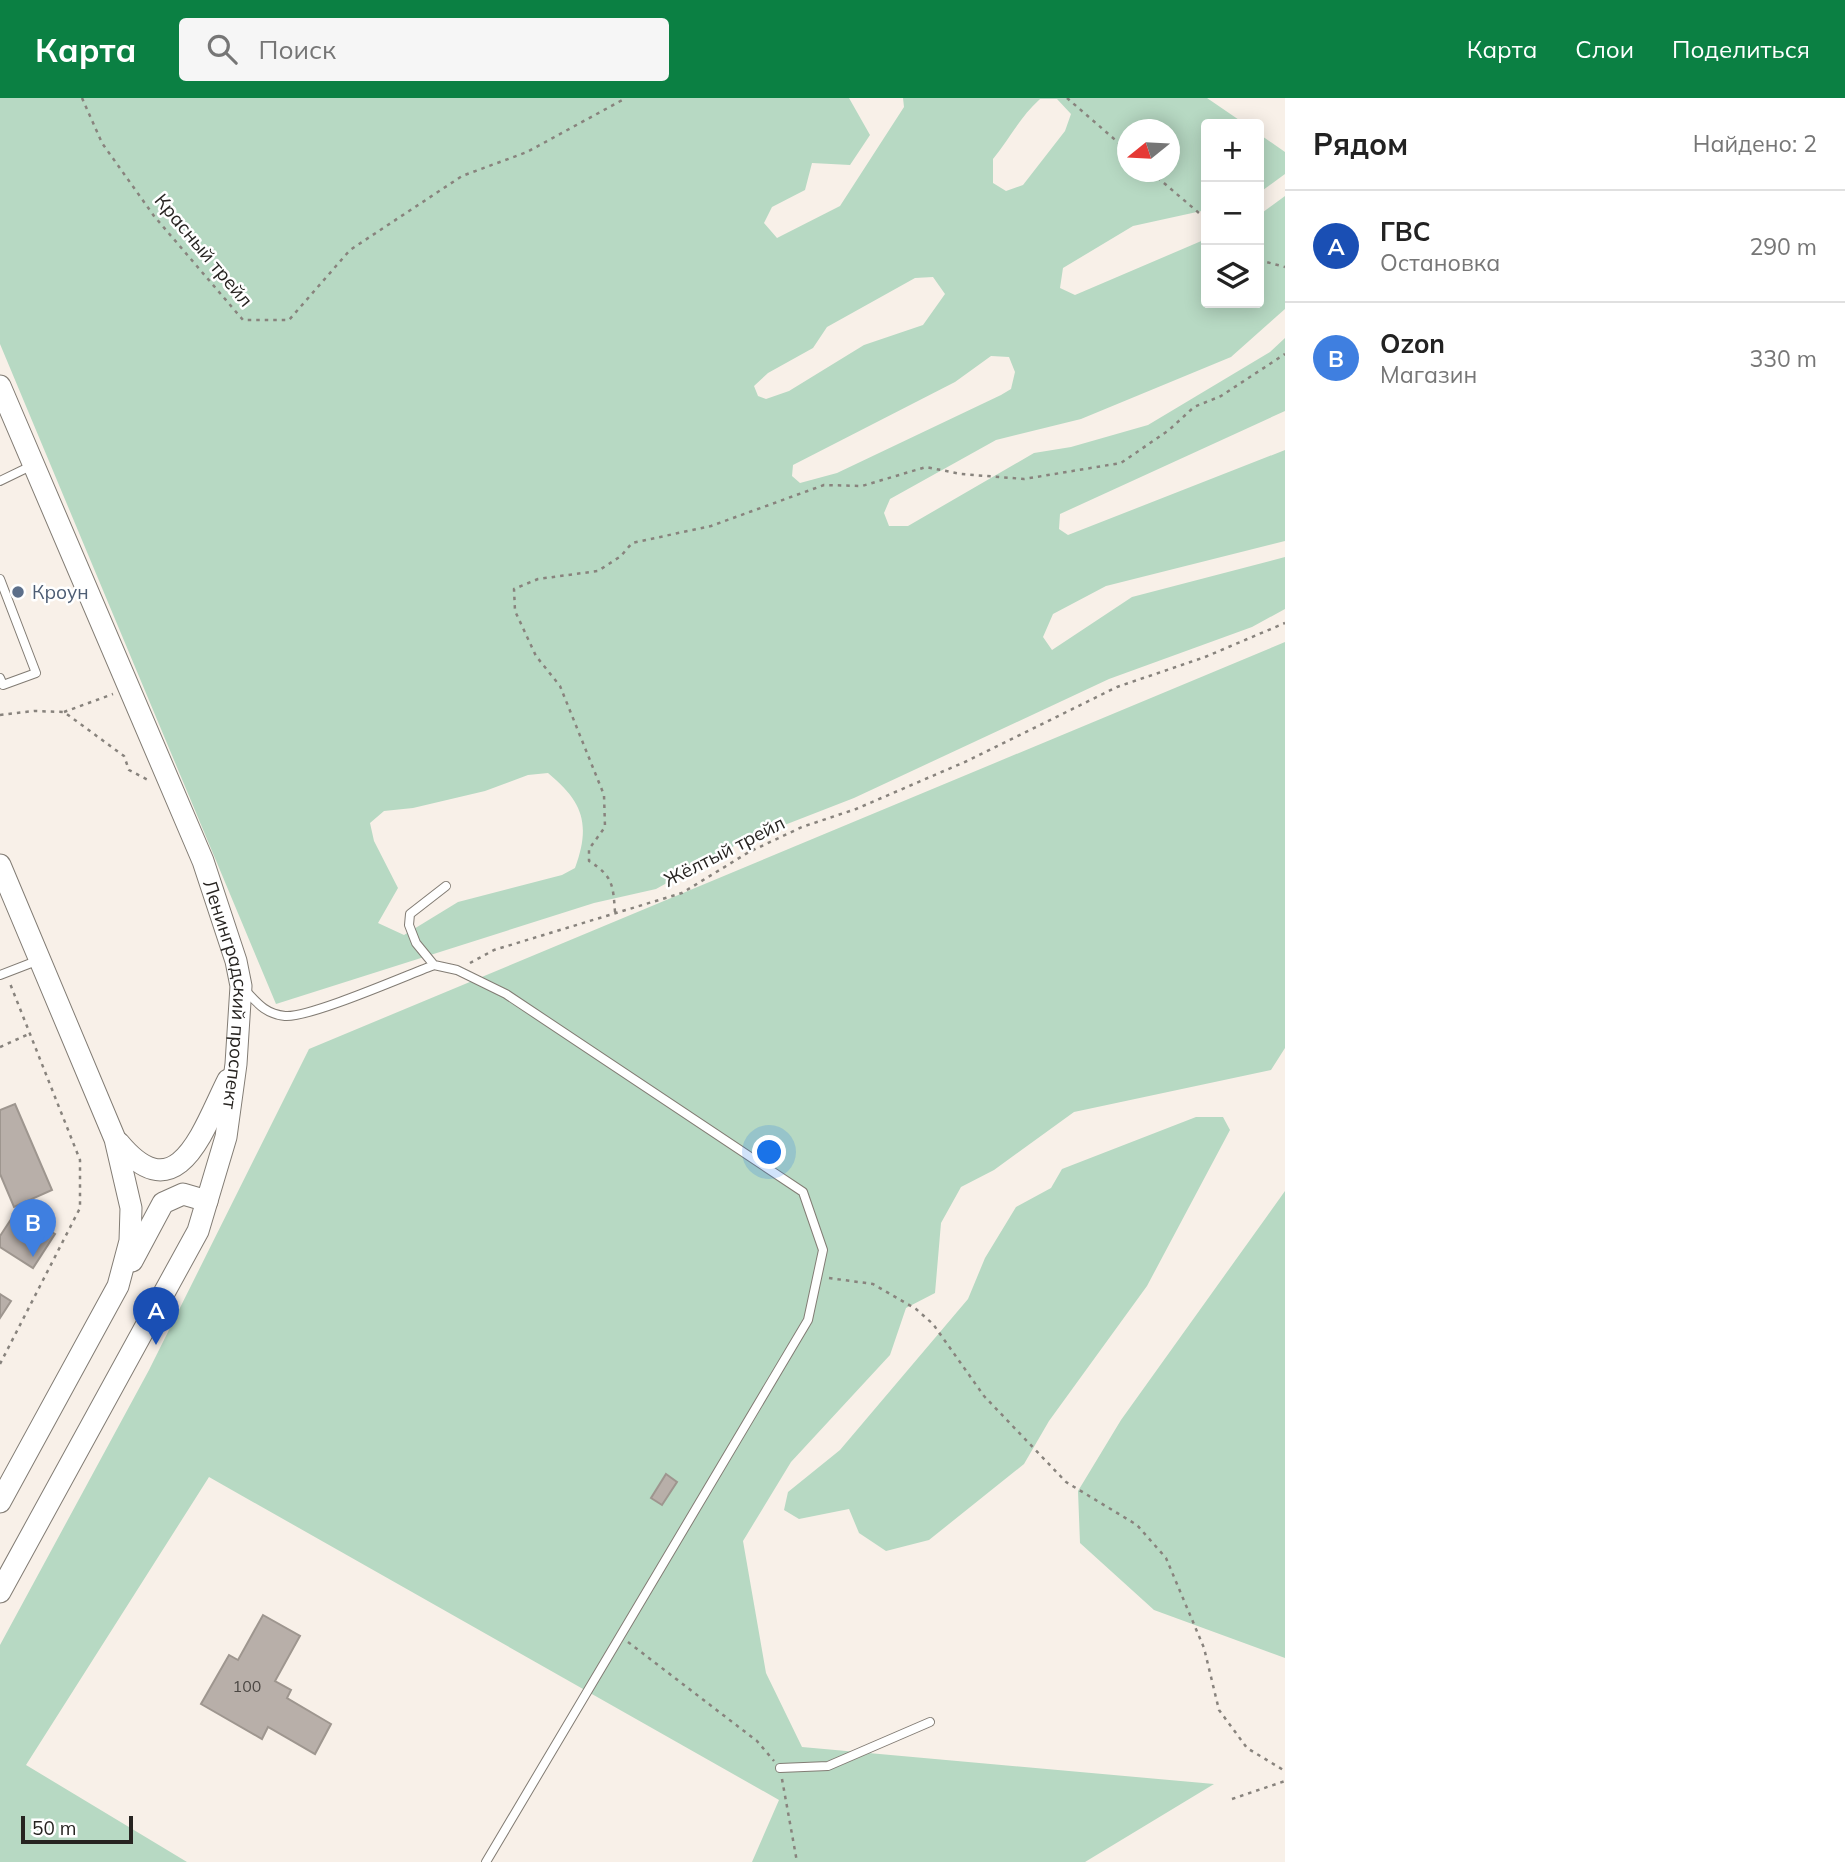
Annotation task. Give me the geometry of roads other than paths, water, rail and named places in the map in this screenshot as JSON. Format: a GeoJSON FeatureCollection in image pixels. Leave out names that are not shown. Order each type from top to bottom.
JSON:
{"type":"FeatureCollection","features":[{"type":"Feature","properties":{"kind":"main road","name":"Ленинградский проспект"},"geometry":{"type":"LineString","coordinates":[[0,386],[203,861],[236,961],[241,986],[236,1063],[226,1137],[198,1231],[0,1592]]}},
{"type":"Feature","properties":{"kind":"main road"},"geometry":{"type":"LineString","coordinates":[[0,865],[115,1139],[131,1208],[130,1241],[118,1286]]}},
{"type":"Feature","properties":{"kind":"main road"},"geometry":{"type":"LineString","coordinates":[[115,1139],[133,1160],[148,1169],[164,1171],[178,1166],[192,1152],[236,1063]]}},
{"type":"Feature","properties":{"kind":"main road"},"geometry":{"type":"LineString","coordinates":[[0,1503],[163,1203],[183,1194],[207,1202]]}},
{"type":"Feature","properties":{"kind":"lane"},"geometry":{"type":"LineString","coordinates":[[0,481],[33,465]]}},
{"type":"Feature","properties":{"kind":"lane"},"geometry":{"type":"LineString","coordinates":[[0,579],[36,673],[3,685],[0,678]]}},
{"type":"Feature","properties":{"kind":"lane"},"geometry":{"type":"LineString","coordinates":[[433,965],[416,943],[409,925],[410,914],[446,886]]}},
{"type":"Feature","properties":{"kind":"lane"},"geometry":{"type":"LineString","coordinates":[[3,974],[39,960]]}},
{"type":"Feature","properties":{"kind":"lane"},"geometry":{"type":"LineString","coordinates":[[241,986],[264,1010],[287,1016],[325,1006],[433,965],[457,970],[506,994],[803,1192],[823,1250],[808,1320],[486,1862]]}},
{"type":"Feature","properties":{"kind":"lane"},"geometry":{"type":"LineString","coordinates":[[780,1768],[828,1766],[930,1722]]}},
{"type":"Feature","properties":{"kind":"place","name":"Кроун"},"geometry":{"type":"Point","coordinates":[18,592]}},
{"type":"Feature","properties":{"kind":"place","name":"Ozon"},"geometry":{"type":"Point","coordinates":[33,1257]}},
{"type":"Feature","properties":{"kind":"place","name":"ГВС"},"geometry":{"type":"Point","coordinates":[156,1345]}}]}
